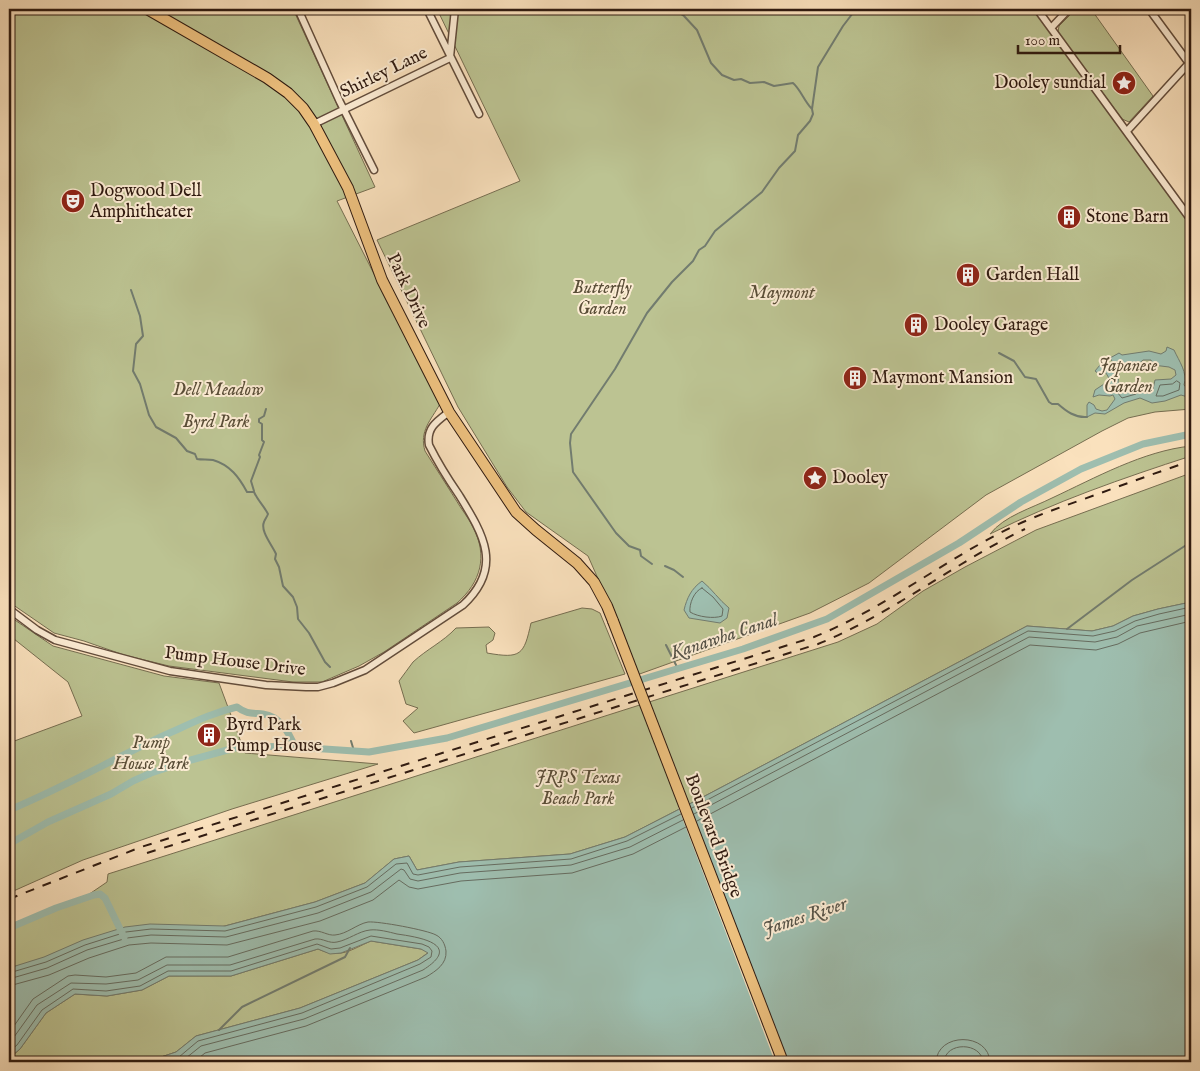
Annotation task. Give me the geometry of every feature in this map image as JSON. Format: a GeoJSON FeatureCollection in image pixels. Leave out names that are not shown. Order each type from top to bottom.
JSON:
{"type":"FeatureCollection","features":[{"type":"Feature","properties":{"kind":"main road","name":"Park Drive"},"geometry":{"type":"LineString","coordinates":[[146,9],[267,78],[288,93],[302,108],[314,124],[348,188],[382,280],[450,412],[516,512],[584,569],[601,593],[613,621]]}},
{"type":"Feature","properties":{"kind":"main road","name":"Boulevard Bridge"},"geometry":{"type":"LineString","coordinates":[[613,621],[783,1062]]}},
{"type":"Feature","properties":{"kind":"street"},"geometry":{"type":"LineString","coordinates":[[298,9],[344,110],[374,170]]}},
{"type":"Feature","properties":{"kind":"street"},"geometry":{"type":"LineString","coordinates":[[427,9],[479,114]]}},
{"type":"Feature","properties":{"kind":"street","name":"Shirley Lane"},"geometry":{"type":"LineString","coordinates":[[314,124],[450,58],[456,9]]}},
{"type":"Feature","properties":{"kind":"street"},"geometry":{"type":"LineString","coordinates":[[1037,9],[1191,220]]}},
{"type":"Feature","properties":{"kind":"street"},"geometry":{"type":"LineString","coordinates":[[1051,28],[1069,9]]}},
{"type":"Feature","properties":{"kind":"street"},"geometry":{"type":"LineString","coordinates":[[1127,131],[1190,64],[1149,9]]}},
{"type":"Feature","properties":{"kind":"street","name":"Pump House Drive"},"geometry":{"type":"LineString","coordinates":[[9,609],[46,636],[55,640],[170,671],[266,685],[318,687],[366,670],[464,605],[476,592],[485,572],[486,556],[482,536],[429,446],[428,439],[431,427],[450,412]]}},
{"type":"Feature","properties":{"kind":"green space","name":"Byrd Park"},"geometry":{"type":"Polygon","coordinates":[[[9,9],[293,9],[375,187],[337,201],[440,404],[425,432],[425,451],[471,523],[478,538],[480,548],[480,568],[477,577],[472,586],[457,603],[384,652],[359,666],[322,682],[293,682],[169,666],[124,655],[54,633],[9,602],[9,9]]]}},
{"type":"Feature","properties":{"kind":"green space","name":"Maymont"},"geometry":{"type":"Polygon","coordinates":[[[437,9],[1035,9],[1191,214],[1191,409],[1155,412],[1128,418],[1102,431],[986,495],[869,583],[810,613],[634,676],[611,608],[588,556],[526,512],[507,487],[458,407],[377,240],[520,181],[437,9]]]}},
{"type":"Feature","properties":{"kind":"green space"},"geometry":{"type":"Polygon","coordinates":[[[1076,9],[1091,9],[1153,96],[1129,122],[1122,119],[1058,32],[1059,26],[1076,9]]]}},
{"type":"Feature","properties":{"kind":"green space"},"geometry":{"type":"Polygon","coordinates":[[[1191,446],[1191,456],[1089,491],[1039,511],[990,534],[1003,522],[1019,513],[1120,466],[1155,453],[1191,446]]]}},
{"type":"Feature","properties":{"kind":"green space","name":"JRPS Texas Beach Park"},"geometry":{"type":"Polygon","coordinates":[[[1191,473],[1191,602],[1133,616],[1113,626],[1092,631],[1027,626],[625,837],[570,854],[459,862],[417,870],[409,856],[394,859],[365,883],[315,902],[221,927],[9,974],[9,927],[85,897],[107,882],[108,874],[838,642],[877,624],[923,591],[1036,530],[1191,473]]]}},
{"type":"Feature","properties":{"kind":"green space"},"geometry":{"type":"Polygon","coordinates":[[[582,608],[592,609],[600,613],[625,674],[414,733],[403,721],[418,708],[406,704],[399,681],[413,662],[456,628],[489,627],[495,633],[493,640],[486,645],[487,653],[514,655],[523,648],[531,623],[582,608]]]}},
{"type":"Feature","properties":{"kind":"green space","name":"Pump House Park"},"geometry":{"type":"Polygon","coordinates":[[[9,616],[53,646],[164,676],[219,683],[245,753],[378,764],[232,809],[83,860],[9,893],[9,743],[82,716],[68,682],[9,635],[9,616]]]}},
{"type":"Feature","properties":{"kind":"green space"},"geometry":{"type":"Polygon","coordinates":[[[371,941],[429,952],[418,960],[300,1008],[196,1036],[176,1052],[146,1062],[9,1062],[9,1059],[20,1049],[46,1013],[75,994],[107,996],[142,990],[169,976],[231,976],[318,949],[339,953],[371,941]]]}},
{"type":"Feature","properties":{"kind":"water"},"geometry":{"type":"Polygon","coordinates":[[[1167,347],[1174,350],[1184,372],[1184,385],[1191,393],[1191,398],[1181,395],[1165,401],[1152,403],[1140,398],[1124,403],[1105,414],[1095,413],[1087,417],[1087,405],[1089,402],[1096,409],[1102,411],[1107,410],[1115,399],[1113,395],[1093,397],[1095,390],[1110,380],[1106,373],[1099,374],[1095,371],[1100,365],[1107,370],[1112,367],[1114,364],[1110,358],[1119,353],[1122,355],[1149,351],[1161,354],[1166,351],[1167,347]],[[1143,360],[1120,367],[1118,382],[1122,385],[1127,383],[1131,385],[1139,384],[1151,390],[1155,380],[1171,379],[1176,375],[1175,370],[1169,367],[1153,365],[1151,360],[1143,360]]]}},
{"type":"Feature","properties":{"kind":"water"},"geometry":{"type":"Polygon","coordinates":[[[702,581],[729,608],[727,618],[720,623],[689,618],[684,610],[690,594],[702,581]]]}},
{"type":"Feature","properties":{"kind":"water","name":"James River"},"geometry":{"type":"Polygon","coordinates":[[[1191,602],[1191,1062],[984,1062],[961,1058],[948,1062],[146,1062],[176,1052],[196,1036],[300,1008],[418,960],[428,953],[421,949],[371,941],[341,953],[330,954],[318,949],[231,976],[169,976],[142,990],[107,996],[75,994],[46,1013],[20,1049],[9,1058],[9,968],[44,957],[83,940],[125,927],[150,924],[225,926],[315,902],[365,883],[394,859],[409,856],[417,870],[459,862],[570,854],[625,837],[1027,626],[1092,631],[1113,626],[1133,616],[1191,602]]]}},
{"type":"Feature","properties":{"kind":"pier"},"geometry":{"type":"Polygon","coordinates":[[[687,803],[786,1062],[775,1062],[678,807],[687,803]]]}},
{"type":"Feature","properties":{"kind":"waterway"},"geometry":{"type":"LineString","coordinates":[[652,564],[641,556],[640,550],[629,546],[616,533],[573,472],[571,434],[615,369],[647,313],[672,282],[693,261],[699,250],[705,246],[715,231],[762,192],[779,168],[795,151],[798,135],[810,121],[813,114],[812,109],[793,83],[774,86],[764,82],[750,83],[741,79],[734,80],[722,75],[711,63],[697,30],[684,16],[674,9]]}},
{"type":"Feature","properties":{"kind":"waterway"},"geometry":{"type":"LineString","coordinates":[[812,109],[818,67],[843,26],[856,9]]}},
{"type":"Feature","properties":{"kind":"waterway"},"geometry":{"type":"LineString","coordinates":[[131,290],[140,316],[143,336],[136,344],[133,371],[140,384],[149,415],[156,427],[176,438],[187,451],[195,454],[197,459],[219,462],[229,468],[241,481],[247,492],[254,492],[268,514],[263,526],[276,554],[275,559],[279,567],[283,586],[293,597],[297,607],[298,619],[330,667]]}},
{"type":"Feature","properties":{"kind":"waterway"},"geometry":{"type":"LineString","coordinates":[[999,353],[1014,361],[1025,377],[1036,379],[1049,402],[1058,404],[1075,415],[1087,417]]}},
{"type":"Feature","properties":{"kind":"waterway"},"geometry":{"type":"LineString","coordinates":[[254,491],[251,481],[264,442],[262,440],[262,424],[259,422],[259,419],[264,416],[266,409]]}},
{"type":"Feature","properties":{"kind":"waterway","name":"Kanawha Canal"},"geometry":{"type":"LineString","coordinates":[[9,810],[165,735],[227,709],[237,707],[246,712],[269,715],[283,726],[295,747],[369,752],[447,738],[743,649],[827,619],[959,543],[1021,502],[1081,469],[1143,444],[1191,434]]}},
{"type":"Feature","properties":{"kind":"waterway"},"geometry":{"type":"LineString","coordinates":[[1067,629],[1132,580],[1191,542]]}},
{"type":"Feature","properties":{"kind":"waterway"},"geometry":{"type":"LineString","coordinates":[[665,566],[683,577]]}},
{"type":"Feature","properties":{"kind":"waterway"},"geometry":{"type":"LineString","coordinates":[[666,645],[678,669]]}},
{"type":"Feature","properties":{"kind":"waterway"},"geometry":{"type":"LineString","coordinates":[[351,741],[354,751]]}},
{"type":"Feature","properties":{"kind":"waterway"},"geometry":{"type":"LineString","coordinates":[[9,844],[48,822],[111,794],[151,773],[242,746],[295,747]]}},
{"type":"Feature","properties":{"kind":"waterway"},"geometry":{"type":"LineString","coordinates":[[9,928],[56,908],[100,894],[105,898],[124,937]]}},
{"type":"Feature","properties":{"kind":"waterway"},"geometry":{"type":"LineString","coordinates":[[219,1030],[242,1007],[345,957],[350,948]]}},
{"type":"Feature","properties":{"kind":"railway"},"geometry":{"type":"LineString","coordinates":[[9,899],[141,847],[814,637],[862,614],[976,546],[1010,528],[1052,510],[1191,461]]}},
{"type":"Feature","properties":{"kind":"railway"},"geometry":{"type":"LineString","coordinates":[[147,853],[818,644],[872,618],[973,557],[1025,529]]}},
{"type":"Feature","properties":{"kind":"place","name":"Dooley sundial"},"geometry":{"type":"Point","coordinates":[1124,83]}},
{"type":"Feature","properties":{"kind":"place","name":"Dogwood Dell Amphitheater"},"geometry":{"type":"Point","coordinates":[73,201]}},
{"type":"Feature","properties":{"kind":"place","name":"Stone Barn"},"geometry":{"type":"Point","coordinates":[1069,217]}},
{"type":"Feature","properties":{"kind":"place","name":"Garden Hall"},"geometry":{"type":"Point","coordinates":[968,275]}},
{"type":"Feature","properties":{"kind":"place","name":"Dooley Garage"},"geometry":{"type":"Point","coordinates":[916,325]}},
{"type":"Feature","properties":{"kind":"place","name":"Maymont Mansion"},"geometry":{"type":"Point","coordinates":[855,378]}},
{"type":"Feature","properties":{"kind":"place","name":"Dooley"},"geometry":{"type":"Point","coordinates":[815,478]}},
{"type":"Feature","properties":{"kind":"place","name":"Byrd Park Pump House"},"geometry":{"type":"Point","coordinates":[209,735]}},
{"type":"Feature","properties":{"kind":"park label","name":"Butterfly Garden"},"geometry":{"type":"Point","coordinates":[602,298]}},
{"type":"Feature","properties":{"kind":"park label","name":"Japanese Garden"},"geometry":{"type":"Point","coordinates":[1128,376]}},
{"type":"Feature","properties":{"kind":"park label","name":"Dell Meadow"},"geometry":{"type":"Point","coordinates":[218,390]}}]}
